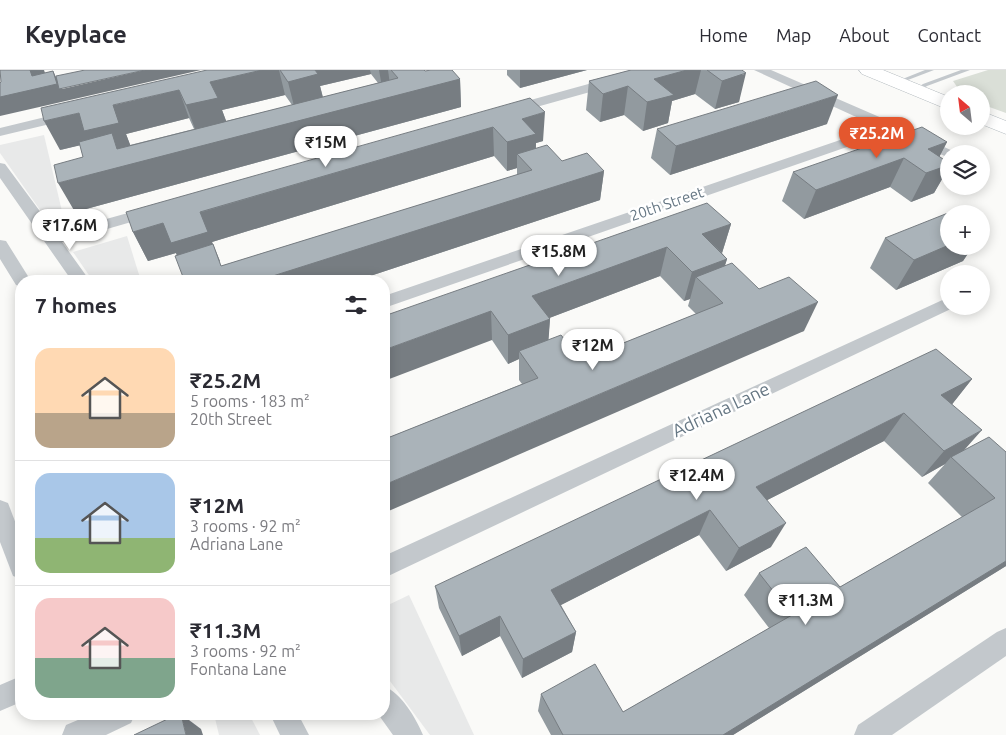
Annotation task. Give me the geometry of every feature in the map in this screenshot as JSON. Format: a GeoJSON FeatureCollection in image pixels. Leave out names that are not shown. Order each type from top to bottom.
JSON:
{"type":"FeatureCollection","features":[{"type":"Feature","properties":{"kind":"main road"},"geometry":{"type":"LineString","coordinates":[[868,70],[940,100]]}},
{"type":"Feature","properties":{"kind":"main road"},"geometry":{"type":"LineString","coordinates":[[990,121],[1006,128]]}},
{"type":"Feature","properties":{"kind":"street"},"geometry":{"type":"LineString","coordinates":[[500,113],[653,70]]}},
{"type":"Feature","properties":{"kind":"street"},"geometry":{"type":"LineString","coordinates":[[760,70],[893,126],[940,148]]}},
{"type":"Feature","properties":{"kind":"street"},"geometry":{"type":"LineString","coordinates":[[0,132],[87,111]]}},
{"type":"Feature","properties":{"kind":"street","name":"20th Street"},"geometry":{"type":"LineString","coordinates":[[390,300],[893,126]]}},
{"type":"Feature","properties":{"kind":"street"},"geometry":{"type":"LineString","coordinates":[[0,167],[77,275]]}},
{"type":"Feature","properties":{"kind":"street"},"geometry":{"type":"LineString","coordinates":[[51,240],[167,207]]}},
{"type":"Feature","properties":{"kind":"street"},"geometry":{"type":"LineString","coordinates":[[0,245],[18,275]]}},
{"type":"Feature","properties":{"kind":"street","name":"Adriana Lane"},"geometry":{"type":"LineString","coordinates":[[390,564],[940,307]]}},
{"type":"Feature","properties":{"kind":"street"},"geometry":{"type":"LineString","coordinates":[[0,510],[15,551]]}},
{"type":"Feature","properties":{"kind":"street"},"geometry":{"type":"LineString","coordinates":[[868,735],[1006,641]]}},
{"type":"Feature","properties":{"kind":"street"},"geometry":{"type":"LineString","coordinates":[[0,698],[15,692]]}},
{"type":"Feature","properties":{"kind":"street"},"geometry":{"type":"LineString","coordinates":[[390,707],[410,735]]}},
{"type":"Feature","properties":{"kind":"street"},"geometry":{"type":"LineString","coordinates":[[76,735],[109,720]]}},
{"type":"Feature","properties":{"kind":"street"},"geometry":{"type":"LineString","coordinates":[[286,720],[295,735]]}},
{"type":"Feature","properties":{"kind":"lane"},"geometry":{"type":"LineString","coordinates":[[898,82],[931,70]]}},
{"type":"Feature","properties":{"kind":"lane"},"geometry":{"type":"LineString","coordinates":[[917,90],[925,85],[967,70]]}},
{"type":"Feature","properties":{"kind":"shaded area"},"geometry":{"type":"Polygon","coordinates":[[[988,70],[1006,70],[1006,113],[990,107],[990,85],[956,85],[953,81],[988,70]]]}},
{"type":"Feature","properties":{"kind":"shaded area"},"geometry":{"type":"Polygon","coordinates":[[[44,135],[65,224],[52,227],[0,153],[0,145],[44,135]]]}},
{"type":"Feature","properties":{"kind":"shaded area"},"geometry":{"type":"Polygon","coordinates":[[[127,236],[139,275],[89,275],[73,252],[127,236]]]}},
{"type":"Feature","properties":{"kind":"shaded area"},"geometry":{"type":"Polygon","coordinates":[[[409,595],[474,735],[430,735],[390,681],[390,604],[409,595]]]}},
{"type":"Feature","properties":{"kind":"shaded area"},"geometry":{"type":"Polygon","coordinates":[[[215,720],[252,720],[260,735],[219,735],[215,720]]]}},
{"type":"Feature","properties":{"kind":"building"},"geometry":{"type":"Polygon","coordinates":[[[0,70],[30,70],[32,76],[53,71],[57,84],[0,97],[0,70]]]}},
{"type":"Feature","properties":{"kind":"building"},"geometry":{"type":"Polygon","coordinates":[[[85,70],[145,70],[59,89],[56,76],[85,70]]]}},
{"type":"Feature","properties":{"kind":"building"},"geometry":{"type":"Polygon","coordinates":[[[207,70],[262,70],[210,82],[218,98],[186,105],[179,90],[113,105],[119,123],[84,131],[79,113],[44,121],[41,108],[207,70]]]}},
{"type":"Feature","properties":{"kind":"building"},"geometry":{"type":"Polygon","coordinates":[[[280,70],[315,70],[318,74],[288,82],[280,70]]]}},
{"type":"Feature","properties":{"kind":"building"},"geometry":{"type":"Polygon","coordinates":[[[391,70],[452,70],[460,79],[58,183],[54,165],[83,157],[79,142],[112,133],[117,149],[398,78],[391,70]]]}},
{"type":"Feature","properties":{"kind":"building"},"geometry":{"type":"Polygon","coordinates":[[[631,70],[687,70],[654,79],[674,95],[647,102],[628,86],[603,94],[589,81],[631,70]]]}},
{"type":"Feature","properties":{"kind":"building"},"geometry":{"type":"Polygon","coordinates":[[[707,70],[742,70],[746,73],[722,81],[707,70]]]}},
{"type":"Feature","properties":{"kind":"building"},"geometry":{"type":"Polygon","coordinates":[[[816,81],[838,95],[676,146],[657,129],[816,81]]]}},
{"type":"Feature","properties":{"kind":"building"},"geometry":{"type":"Polygon","coordinates":[[[530,98],[545,112],[522,119],[536,134],[507,142],[493,127],[200,212],[208,232],[171,243],[163,223],[133,232],[126,212],[530,98]]]}},
{"type":"Feature","properties":{"kind":"building"},"geometry":{"type":"Polygon","coordinates":[[[922,127],[947,142],[928,149],[940,157],[940,168],[926,173],[904,158],[816,190],[793,172],[922,127]]]}},
{"type":"Feature","properties":{"kind":"building"},"geometry":{"type":"Polygon","coordinates":[[[547,145],[562,161],[587,153],[604,171],[276,275],[182,275],[175,256],[213,244],[221,266],[532,170],[517,154],[547,145]]]}},
{"type":"Feature","properties":{"kind":"building"},"geometry":{"type":"Polygon","coordinates":[[[707,203],[731,224],[702,234],[727,259],[692,272],[667,247],[532,296],[550,319],[508,335],[491,311],[390,348],[390,314],[707,203]]]}},
{"type":"Feature","properties":{"kind":"building"},"geometry":{"type":"Polygon","coordinates":[[[940,216],[940,249],[914,260],[885,238],[940,216]]]}},
{"type":"Feature","properties":{"kind":"building"},"geometry":{"type":"Polygon","coordinates":[[[732,263],[759,289],[789,277],[818,302],[390,482],[390,437],[538,378],[519,351],[561,335],[581,360],[723,303],[696,277],[732,263]]]}},
{"type":"Feature","properties":{"kind":"building"},"geometry":{"type":"Polygon","coordinates":[[[936,349],[972,379],[941,395],[982,430],[944,451],[904,413],[756,487],[786,523],[739,548],[710,510],[551,590],[576,632],[523,659],[500,616],[459,636],[435,586],[936,349]]]}},
{"type":"Feature","properties":{"kind":"building"},"geometry":{"type":"Polygon","coordinates":[[[989,437],[1006,452],[1006,561],[723,735],[563,735],[541,694],[595,664],[623,712],[792,615],[759,573],[806,547],[840,587],[995,498],[951,457],[989,437]]]}},
{"type":"Feature","properties":{"kind":"building"},"geometry":{"type":"Polygon","coordinates":[[[165,720],[182,720],[186,735],[134,735],[165,720]]]}}]}
